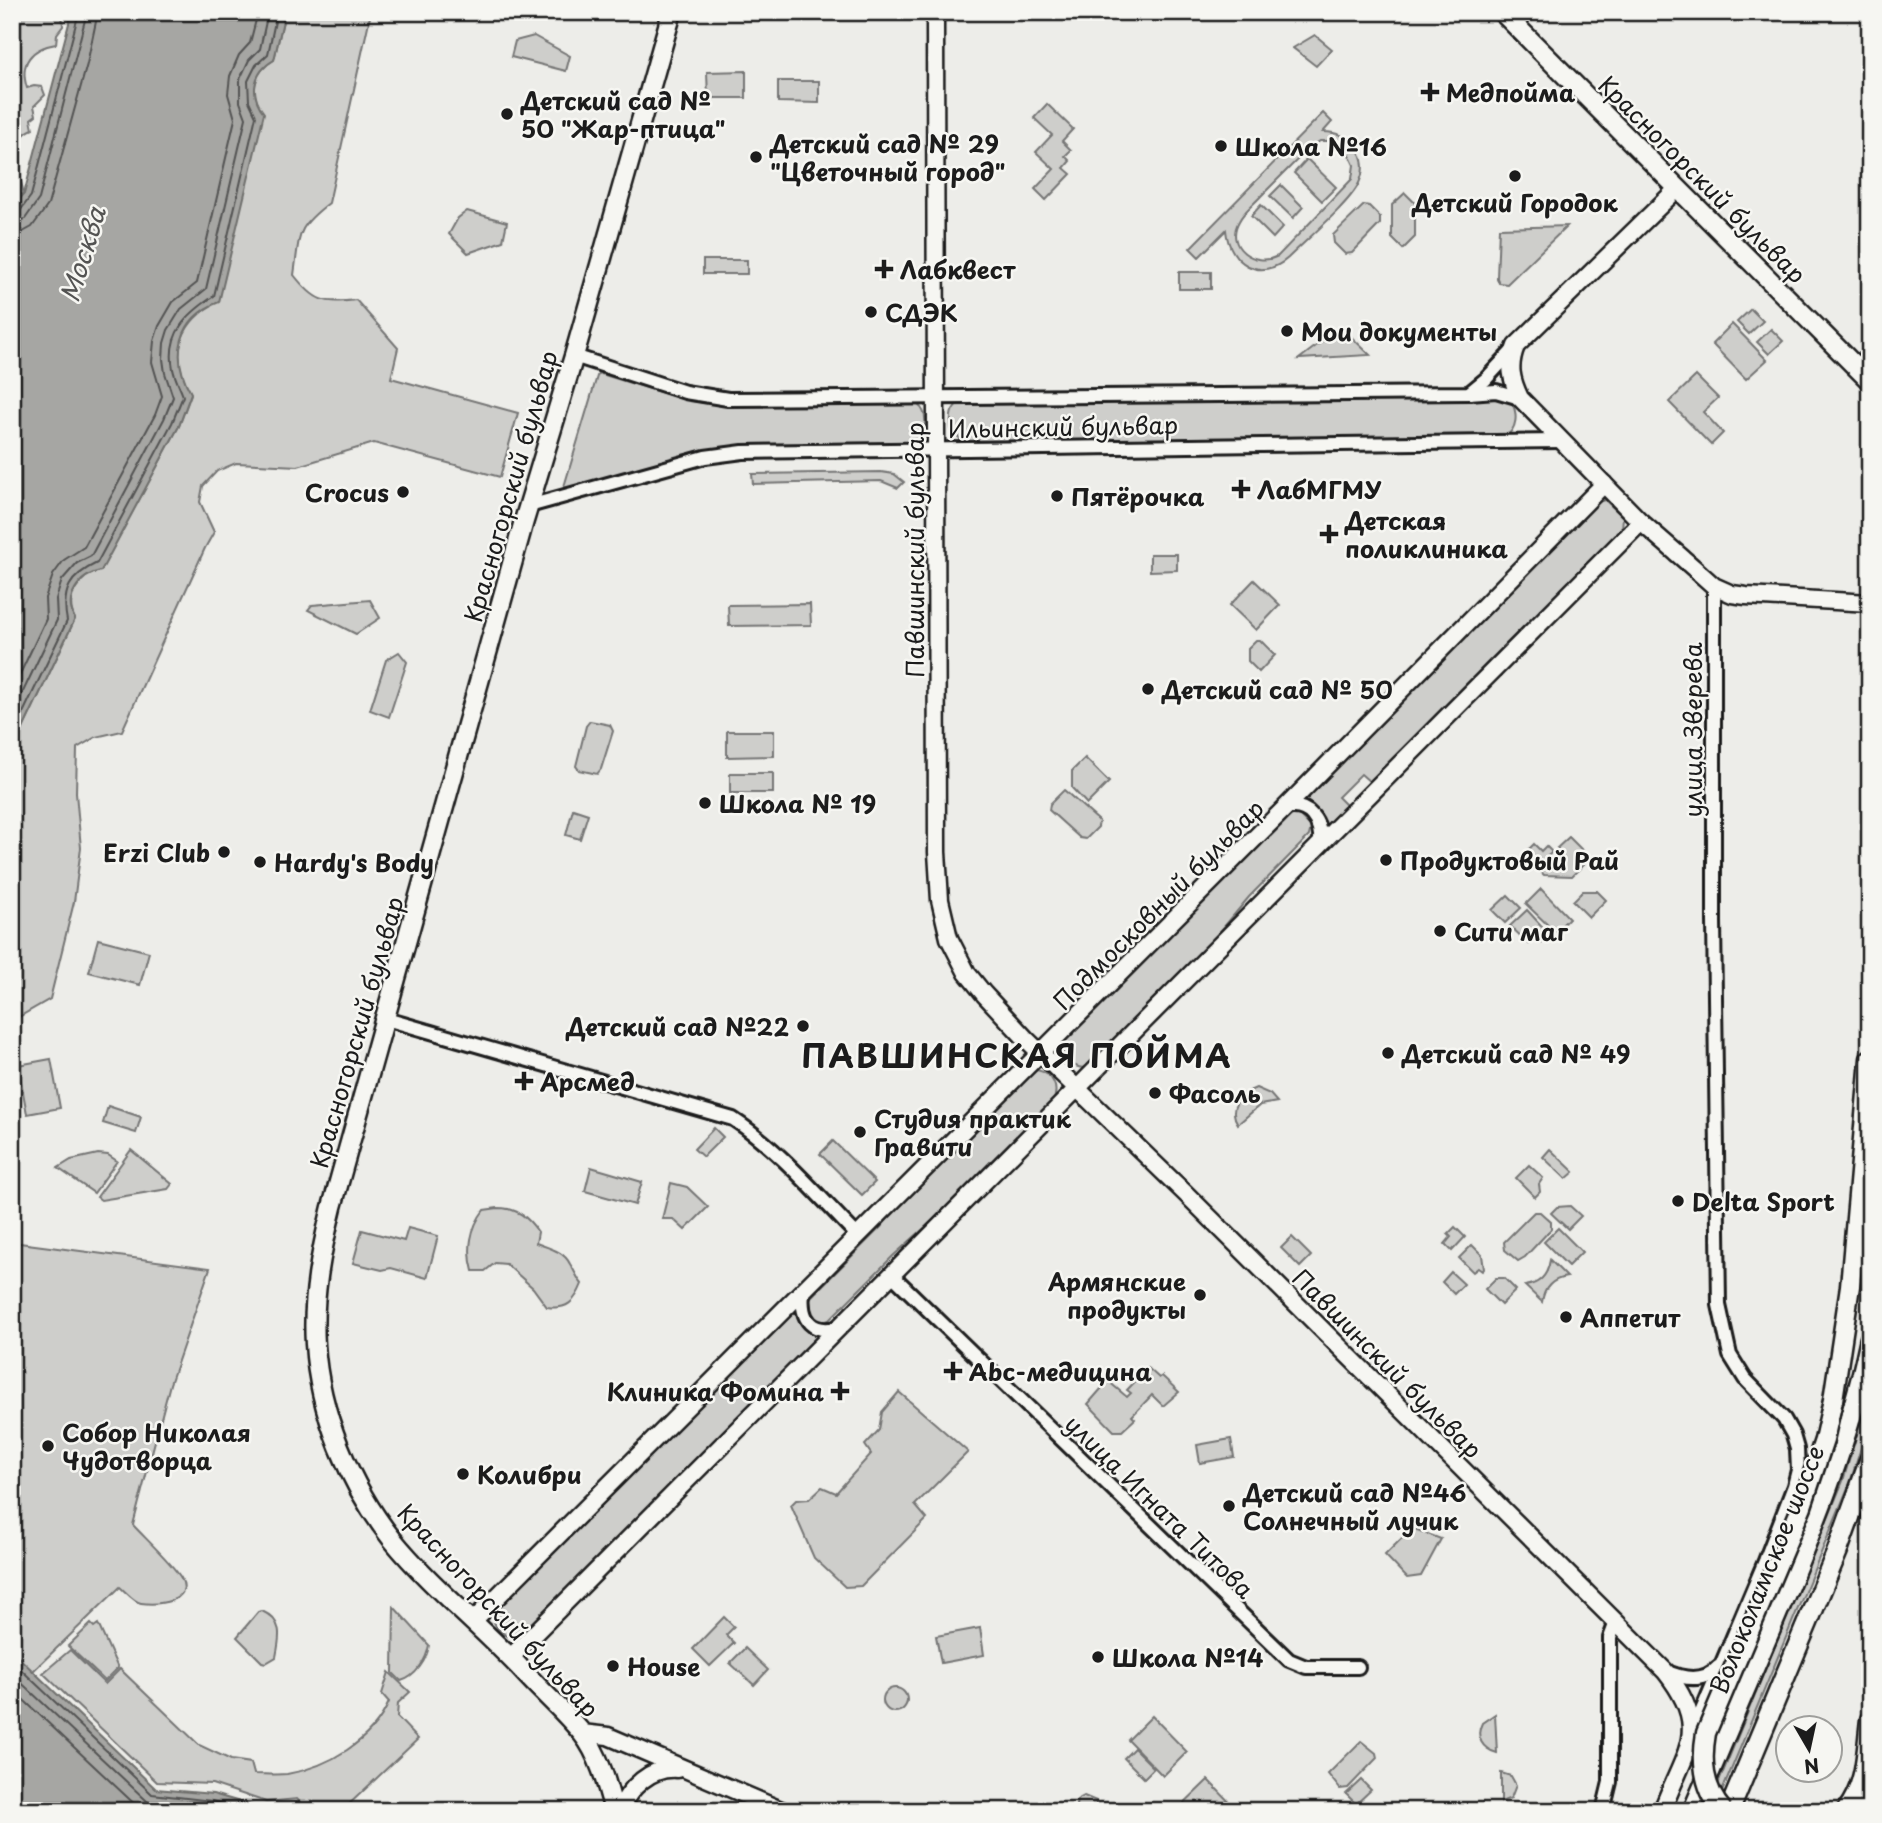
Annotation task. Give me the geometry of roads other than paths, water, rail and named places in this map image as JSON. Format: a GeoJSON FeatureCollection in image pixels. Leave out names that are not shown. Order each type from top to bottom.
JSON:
{"type":"FeatureCollection","features":[{"type":"Feature","properties":{"kind":"main road","name":"Красногорский бульвар"},"geometry":{"type":"LineString","coordinates":[[614,1811],[606,1783],[586,1740],[510,1658],[419,1568],[370,1508],[343,1455],[320,1380],[314,1315],[321,1253],[529,506],[672,12]]}},
{"type":"Feature","properties":{"kind":"main road","name":"Красногорский бульвар"},"geometry":{"type":"LineString","coordinates":[[1502,12],[1870,381]]}},
{"type":"Feature","properties":{"kind":"main road"},"geometry":{"type":"LineString","coordinates":[[1723,1811],[1713,1797],[1705,1775],[1703,1750],[1706,1732],[1802,1506],[1824,1440],[1833,1400],[1851,1273],[1870,1059]]}},
{"type":"Feature","properties":{"kind":"main road","name":"Волоколамское шоссе"},"geometry":{"type":"LineString","coordinates":[[1693,1811],[1794,1574],[1831,1477],[1853,1410],[1870,1340]]}},
{"type":"Feature","properties":{"kind":"main road"},"geometry":{"type":"LineString","coordinates":[[1729,1811],[1836,1552],[1870,1460]]}},
{"type":"Feature","properties":{"kind":"main road"},"geometry":{"type":"LineString","coordinates":[[1846,1811],[1854,1800],[1864,1772],[1870,1720]]}},
{"type":"Feature","properties":{"kind":"main road","name":"Красногорский бульвар"},"geometry":{"type":"LineString","coordinates":[[586,1740],[602,1811]]}},
{"type":"Feature","properties":{"kind":"street","name":"Павшинский бульвар"},"geometry":{"type":"LineString","coordinates":[[934,12],[937,852],[940,900],[949,938],[967,973],[1041,1053],[1665,1671],[1687,1703],[1691,1716],[1690,1739]]}},
{"type":"Feature","properties":{"kind":"street"},"geometry":{"type":"LineString","coordinates":[[1468,393],[1486,379],[1516,346],[1677,189]]}},
{"type":"Feature","properties":{"kind":"street"},"geometry":{"type":"LineString","coordinates":[[1516,346],[1511,359],[1511,371],[1520,398],[1641,522],[1714,586],[1732,594],[1746,596],[1870,603]]}},
{"type":"Feature","properties":{"kind":"street","name":"Ильинский бульвар"},"geometry":{"type":"LineString","coordinates":[[574,356],[685,393],[727,399],[1496,391],[1520,398]]}},
{"type":"Feature","properties":{"kind":"street","name":"Ильинский бульвар"},"geometry":{"type":"LineString","coordinates":[[529,506],[705,457],[743,452],[1562,441]]}},
{"type":"Feature","properties":{"kind":"street","name":"Подмосковный бульвар"},"geometry":{"type":"LineString","coordinates":[[473,1620],[1285,808],[1604,484]]}},
{"type":"Feature","properties":{"kind":"street"},"geometry":{"type":"LineString","coordinates":[[510,1658],[1641,522]]}},
{"type":"Feature","properties":{"kind":"street","name":"улица Зверева"},"geometry":{"type":"LineString","coordinates":[[1690,1739],[1794,1486],[1798,1470],[1797,1449],[1784,1419],[1745,1379],[1730,1355],[1719,1305],[1714,949],[1714,586]]}},
{"type":"Feature","properties":{"kind":"street"},"geometry":{"type":"LineString","coordinates":[[1285,808],[1303,808],[1312,816],[1321,832],[1320,844]]}},
{"type":"Feature","properties":{"kind":"street"},"geometry":{"type":"LineString","coordinates":[[386,1019],[733,1119],[764,1144],[858,1236]]}},
{"type":"Feature","properties":{"kind":"street","name":"улица Игната Титова"},"geometry":{"type":"LineString","coordinates":[[891,1275],[1289,1660],[1306,1667],[1358,1667]]}},
{"type":"Feature","properties":{"kind":"street"},"geometry":{"type":"LineString","coordinates":[[803,1292],[801,1307],[809,1323],[822,1329],[841,1327]]}},
{"type":"Feature","properties":{"kind":"street"},"geometry":{"type":"LineString","coordinates":[[1603,1811],[1610,1782],[1610,1638],[1616,1622]]}},
{"type":"Feature","properties":{"kind":"street"},"geometry":{"type":"LineString","coordinates":[[1665,1671],[1679,1677],[1699,1678],[1708,1675],[1723,1661]]}},
{"type":"Feature","properties":{"kind":"street"},"geometry":{"type":"LineString","coordinates":[[1665,1804],[1738,1704]]}},
{"type":"Feature","properties":{"kind":"street"},"geometry":{"type":"LineString","coordinates":[[586,1740],[608,1736],[783,1811]]}},
{"type":"Feature","properties":{"kind":"street"},"geometry":{"type":"LineString","coordinates":[[1665,1804],[1690,1739]]}},
{"type":"Feature","properties":{"kind":"street"},"geometry":{"type":"LineString","coordinates":[[620,1811],[629,1793],[646,1777],[659,1770],[683,1769]]}},
{"type":"Feature","properties":{"kind":"water","name":"Москва"},"geometry":{"type":"Polygon","coordinates":[[[72,12],[285,12],[274,60],[261,71],[256,84],[256,98],[264,113],[219,302],[194,318],[182,340],[181,366],[191,393],[179,426],[101,571],[86,577],[75,589],[71,603],[75,619],[12,752],[12,214],[24,194],[72,12]]]}},
{"type":"Feature","properties":{"kind":"water"},"geometry":{"type":"Polygon","coordinates":[[[12,1651],[156,1789],[213,1794],[267,1810],[294,1808],[297,1811],[12,1811],[12,1651]]]}},
{"type":"Feature","properties":{"kind":"place","name":"Медпойма"},"geometry":{"type":"Point","coordinates":[1430,92]}},
{"type":"Feature","properties":{"kind":"place","name":"Детский сад № 50 \"Жар-птица\""},"geometry":{"type":"Point","coordinates":[507,114]}},
{"type":"Feature","properties":{"kind":"place","name":"Школа №16"},"geometry":{"type":"Point","coordinates":[1221,146]}},
{"type":"Feature","properties":{"kind":"place","name":"Детский сад № 29 \"Цветочный город\""},"geometry":{"type":"Point","coordinates":[756,157]}},
{"type":"Feature","properties":{"kind":"place","name":"Детский Городок"},"geometry":{"type":"Point","coordinates":[1515,176]}},
{"type":"Feature","properties":{"kind":"place","name":"Лабквест"},"geometry":{"type":"Point","coordinates":[884,269]}},
{"type":"Feature","properties":{"kind":"place","name":"СДЭК"},"geometry":{"type":"Point","coordinates":[871,312]}},
{"type":"Feature","properties":{"kind":"place","name":"Мои документы"},"geometry":{"type":"Point","coordinates":[1287,331]}},
{"type":"Feature","properties":{"kind":"place","name":"ЛабМГМУ"},"geometry":{"type":"Point","coordinates":[1241,489]}},
{"type":"Feature","properties":{"kind":"place","name":"Crocus"},"geometry":{"type":"Point","coordinates":[403,492]}},
{"type":"Feature","properties":{"kind":"place","name":"Пятёрочка"},"geometry":{"type":"Point","coordinates":[1057,496]}},
{"type":"Feature","properties":{"kind":"place","name":"Детская поликлиника"},"geometry":{"type":"Point","coordinates":[1329,534]}},
{"type":"Feature","properties":{"kind":"place","name":"Детский сад № 50"},"geometry":{"type":"Point","coordinates":[1148,689]}},
{"type":"Feature","properties":{"kind":"place","name":"Школа № 19"},"geometry":{"type":"Point","coordinates":[705,803]}},
{"type":"Feature","properties":{"kind":"place","name":"Erzi Club"},"geometry":{"type":"Point","coordinates":[224,852]}},
{"type":"Feature","properties":{"kind":"place","name":"Продуктовый Рай"},"geometry":{"type":"Point","coordinates":[1386,860]}},
{"type":"Feature","properties":{"kind":"place","name":"Hardy's Body"},"geometry":{"type":"Point","coordinates":[260,862]}},
{"type":"Feature","properties":{"kind":"place","name":"Сити маг"},"geometry":{"type":"Point","coordinates":[1440,931]}},
{"type":"Feature","properties":{"kind":"place","name":"Детский сад №22"},"geometry":{"type":"Point","coordinates":[803,1026]}},
{"type":"Feature","properties":{"kind":"place","name":"Детский сад № 49"},"geometry":{"type":"Point","coordinates":[1388,1053]}},
{"type":"Feature","properties":{"kind":"place","name":"Арсмед"},"geometry":{"type":"Point","coordinates":[524,1081]}},
{"type":"Feature","properties":{"kind":"place","name":"Фасоль"},"geometry":{"type":"Point","coordinates":[1155,1093]}},
{"type":"Feature","properties":{"kind":"place","name":"Студия практик Гравити"},"geometry":{"type":"Point","coordinates":[860,1132]}},
{"type":"Feature","properties":{"kind":"place","name":"Delta Sport"},"geometry":{"type":"Point","coordinates":[1678,1201]}},
{"type":"Feature","properties":{"kind":"place","name":"Армянские продукты"},"geometry":{"type":"Point","coordinates":[1200,1295]}},
{"type":"Feature","properties":{"kind":"place","name":"Аппетит"},"geometry":{"type":"Point","coordinates":[1566,1317]}},
{"type":"Feature","properties":{"kind":"place","name":"Abc-медицина"},"geometry":{"type":"Point","coordinates":[953,1371]}},
{"type":"Feature","properties":{"kind":"place","name":"Клиника Фомина"},"geometry":{"type":"Point","coordinates":[840,1391]}},
{"type":"Feature","properties":{"kind":"place","name":"Собор Николая Чудотворца"},"geometry":{"type":"Point","coordinates":[48,1446]}},
{"type":"Feature","properties":{"kind":"place","name":"Колибри"},"geometry":{"type":"Point","coordinates":[463,1474]}},
{"type":"Feature","properties":{"kind":"place","name":"Детский сад №46 Солнечный лучик"},"geometry":{"type":"Point","coordinates":[1229,1506]}},
{"type":"Feature","properties":{"kind":"place","name":"Школа №14"},"geometry":{"type":"Point","coordinates":[1098,1657]}},
{"type":"Feature","properties":{"kind":"place","name":"House"},"geometry":{"type":"Point","coordinates":[613,1666]}},
{"type":"Feature","properties":{"kind":"district","name":"ПАВШИНСКАЯ ПОЙМА"},"geometry":{"type":"Point","coordinates":[1017,1055]}}]}
